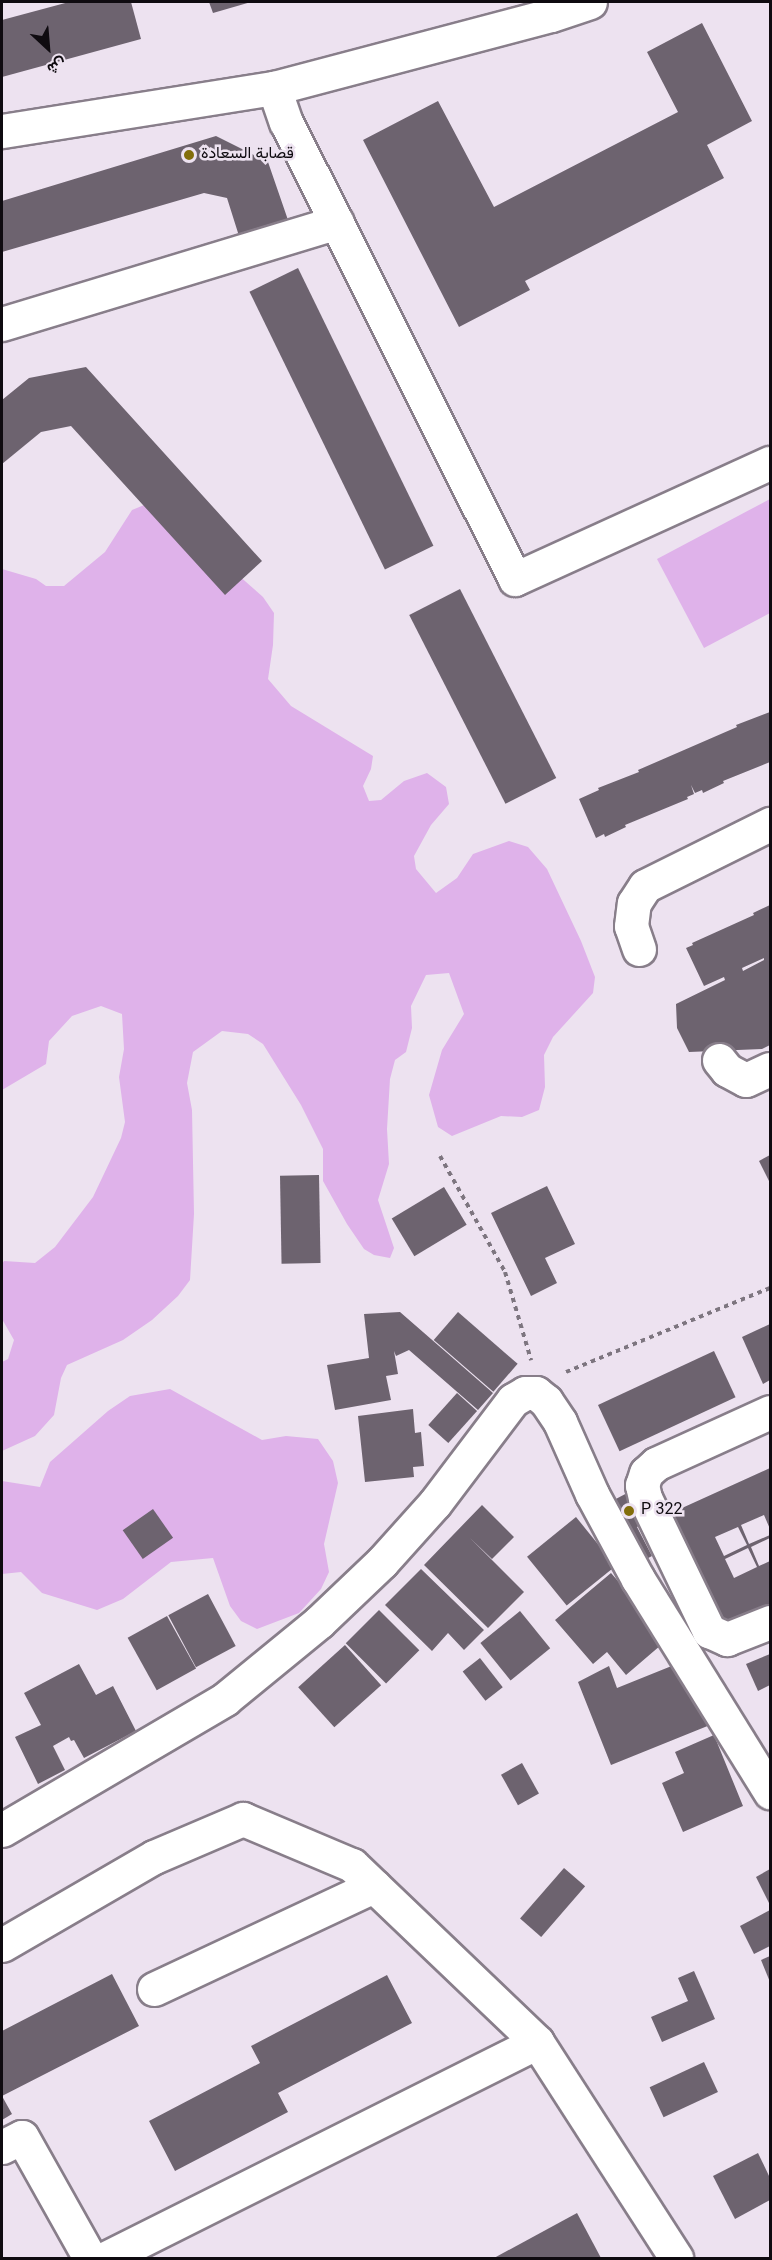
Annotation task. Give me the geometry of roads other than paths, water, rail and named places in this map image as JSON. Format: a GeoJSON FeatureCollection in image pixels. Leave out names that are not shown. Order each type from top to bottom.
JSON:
{"type":"FeatureCollection","features":[{"type":"Feature","properties":{"kind":"street"},"geometry":{"type":"LineString","coordinates":[[2,131],[274,88],[547,8],[590,2]]}},
{"type":"Feature","properties":{"kind":"street"},"geometry":{"type":"LineString","coordinates":[[274,88],[286,122],[515,579],[771,463]]}},
{"type":"Feature","properties":{"kind":"street"},"geometry":{"type":"LineString","coordinates":[[2,324],[337,222]]}},
{"type":"Feature","properties":{"kind":"street"},"geometry":{"type":"LineString","coordinates":[[639,949],[631,926],[634,903],[645,886],[771,824]]}},
{"type":"Feature","properties":{"kind":"street"},"geometry":{"type":"LineString","coordinates":[[719,1060],[727,1070],[746,1080],[771,1070]]}},
{"type":"Feature","properties":{"kind":"street"},"geometry":{"type":"LineString","coordinates":[[2,1830],[225,1699],[319,1622],[382,1562],[435,1503],[513,1400],[525,1393],[536,1393],[546,1401],[560,1422],[592,1494],[638,1579],[771,1792]]}},
{"type":"Feature","properties":{"kind":"street"},"geometry":{"type":"LineString","coordinates":[[592,1494],[625,1480],[643,1479],[656,1464],[771,1412]]}},
{"type":"Feature","properties":{"kind":"street"},"geometry":{"type":"LineString","coordinates":[[643,1479],[645,1498],[709,1631],[727,1639],[771,1622]]}},
{"type":"Feature","properties":{"kind":"street"},"geometry":{"type":"LineString","coordinates":[[2,1945],[154,1857],[243,1819],[352,1865],[537,2042],[676,2259]]}},
{"type":"Feature","properties":{"kind":"street"},"geometry":{"type":"LineString","coordinates":[[154,1989],[374,1886]]}},
{"type":"Feature","properties":{"kind":"street"},"geometry":{"type":"LineString","coordinates":[[106,2259],[537,2042]]}},
{"type":"Feature","properties":{"kind":"street"},"geometry":{"type":"LineString","coordinates":[[2,2147],[22,2137],[90,2259]]}},
{"type":"Feature","properties":{"kind":"place","name":"قصابة السعادة"},"geometry":{"type":"Point","coordinates":[189,155]}},
{"type":"Feature","properties":{"kind":"place","name":"P 322"},"geometry":{"type":"Point","coordinates":[629,1511]}}]}
